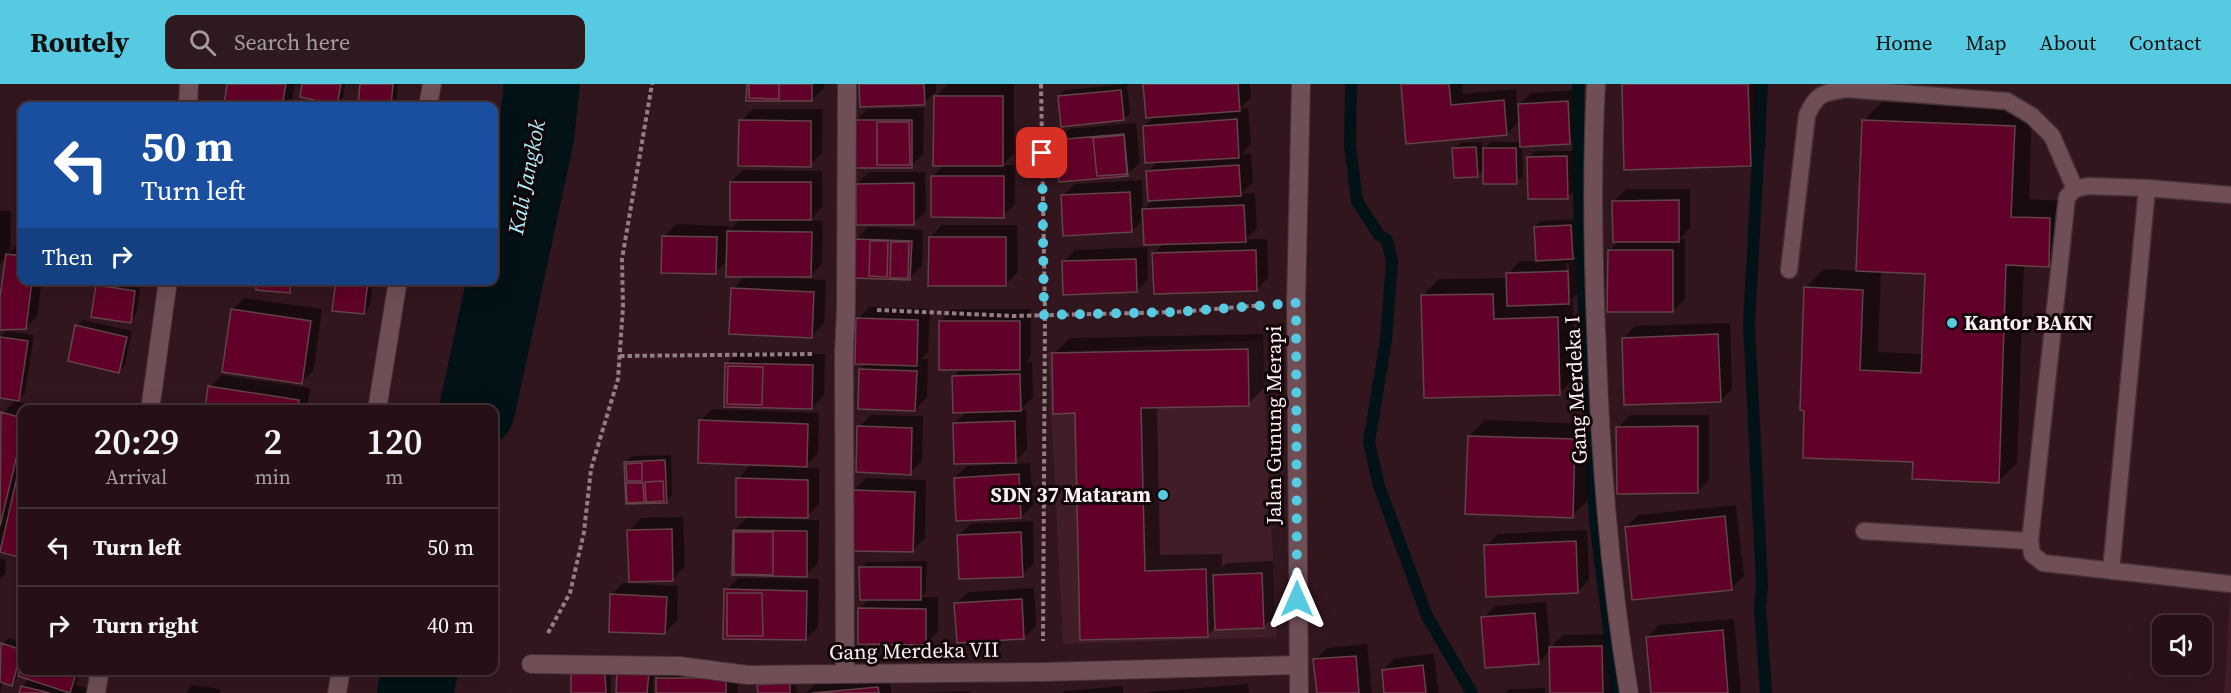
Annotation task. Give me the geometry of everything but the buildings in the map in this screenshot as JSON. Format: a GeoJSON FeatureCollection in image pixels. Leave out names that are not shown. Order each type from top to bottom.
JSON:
{"type":"FeatureCollection","features":[{"type":"Feature","properties":{"kind":"street"},"geometry":{"type":"LineString","coordinates":[[188,102],[189,84]]}},
{"type":"Feature","properties":{"kind":"street"},"geometry":{"type":"LineString","coordinates":[[429,102],[432,84]]}},
{"type":"Feature","properties":{"kind":"street"},"geometry":{"type":"LineString","coordinates":[[845,674],[844,353],[847,84]]}},
{"type":"Feature","properties":{"kind":"street","name":"Jalan Gunung Merapi"},"geometry":{"type":"LineString","coordinates":[[1299,693],[1296,303],[1301,84]]}},
{"type":"Feature","properties":{"kind":"street","name":"Gang Merdeka I"},"geometry":{"type":"LineString","coordinates":[[1596,84],[1593,252],[1601,453],[1616,616],[1629,693]]}},
{"type":"Feature","properties":{"kind":"street"},"geometry":{"type":"LineString","coordinates":[[151,405],[167,285]]}},
{"type":"Feature","properties":{"kind":"street"},"geometry":{"type":"LineString","coordinates":[[378,405],[397,285]]}},
{"type":"Feature","properties":{"kind":"street","name":"Gang Merdeka VII"},"geometry":{"type":"LineString","coordinates":[[531,664],[679,666],[748,675],[1043,672],[1297,664]]}},
{"type":"Feature","properties":{"kind":"street"},"geometry":{"type":"LineString","coordinates":[[96,693],[99,675]]}},
{"type":"Feature","properties":{"kind":"street"},"geometry":{"type":"LineString","coordinates":[[337,693],[339,675]]}},
{"type":"Feature","properties":{"kind":"lane"},"geometry":{"type":"LineString","coordinates":[[1789,270],[1807,115],[1814,100],[1829,92],[1846,89],[2007,101],[2032,116],[2052,135],[2075,189]]}},
{"type":"Feature","properties":{"kind":"lane"},"geometry":{"type":"LineString","coordinates":[[2231,195],[2088,186],[2075,189],[2067,197],[2030,541],[2032,554],[2043,563],[2231,584]]}},
{"type":"Feature","properties":{"kind":"lane"},"geometry":{"type":"LineString","coordinates":[[2111,571],[2147,188]]}},
{"type":"Feature","properties":{"kind":"lane"},"geometry":{"type":"LineString","coordinates":[[1864,531],[2030,541]]}},
{"type":"Feature","properties":{"kind":"path"},"geometry":{"type":"LineString","coordinates":[[531,664],[570,593],[584,532],[591,469],[618,380],[623,307],[622,260],[652,84]]}},
{"type":"Feature","properties":{"kind":"path"},"geometry":{"type":"LineString","coordinates":[[1041,84],[1044,315],[1043,672]]}},
{"type":"Feature","properties":{"kind":"path"},"geometry":{"type":"LineString","coordinates":[[846,309],[1014,316],[1176,312],[1296,303]]}},
{"type":"Feature","properties":{"kind":"path"},"geometry":{"type":"LineString","coordinates":[[620,356],[844,353]]}},
{"type":"Feature","properties":{"kind":"shaded area","name":"SDN 37 Mataram"},"geometry":{"type":"Polygon","coordinates":[[[1262,340],[1277,637],[1063,644],[1048,352],[1262,340]]]}},
{"type":"Feature","properties":{"kind":"shaded area"},"geometry":{"type":"Polygon","coordinates":[[[2231,578],[2231,693],[2224,693],[2231,578]]]}},
{"type":"Feature","properties":{"kind":"waterway","name":"Kali Jangkok"},"geometry":{"type":"LineString","coordinates":[[478,405],[536,137],[542,84]]}},
{"type":"Feature","properties":{"kind":"waterway"},"geometry":{"type":"LineString","coordinates":[[1351,84],[1350,145],[1357,201],[1379,235],[1387,240],[1392,261],[1386,340],[1369,442],[1379,486],[1427,616],[1472,693]]}},
{"type":"Feature","properties":{"kind":"waterway"},"geometry":{"type":"LineString","coordinates":[[1578,84],[1579,205],[1595,521],[1617,693]]}},
{"type":"Feature","properties":{"kind":"waterway"},"geometry":{"type":"LineString","coordinates":[[1762,84],[1749,324],[1762,586],[1760,608],[1766,693]]}},
{"type":"Feature","properties":{"kind":"waterway","name":"Kali Jangkok"},"geometry":{"type":"LineString","coordinates":[[415,693],[419,675]]}},
{"type":"Feature","properties":{"kind":"place","name":"Kantor BAKN"},"geometry":{"type":"Point","coordinates":[1952,323]}},
{"type":"Feature","properties":{"kind":"place","name":"SDN 37 Mataram"},"geometry":{"type":"Point","coordinates":[1163,495]}},
{"type":"Feature","properties":{"kind":"route"},"geometry":{"type":"LineString","coordinates":[[1042,153],[1044,315],[1176,312],[1296,303],[1297,599]]}}]}
